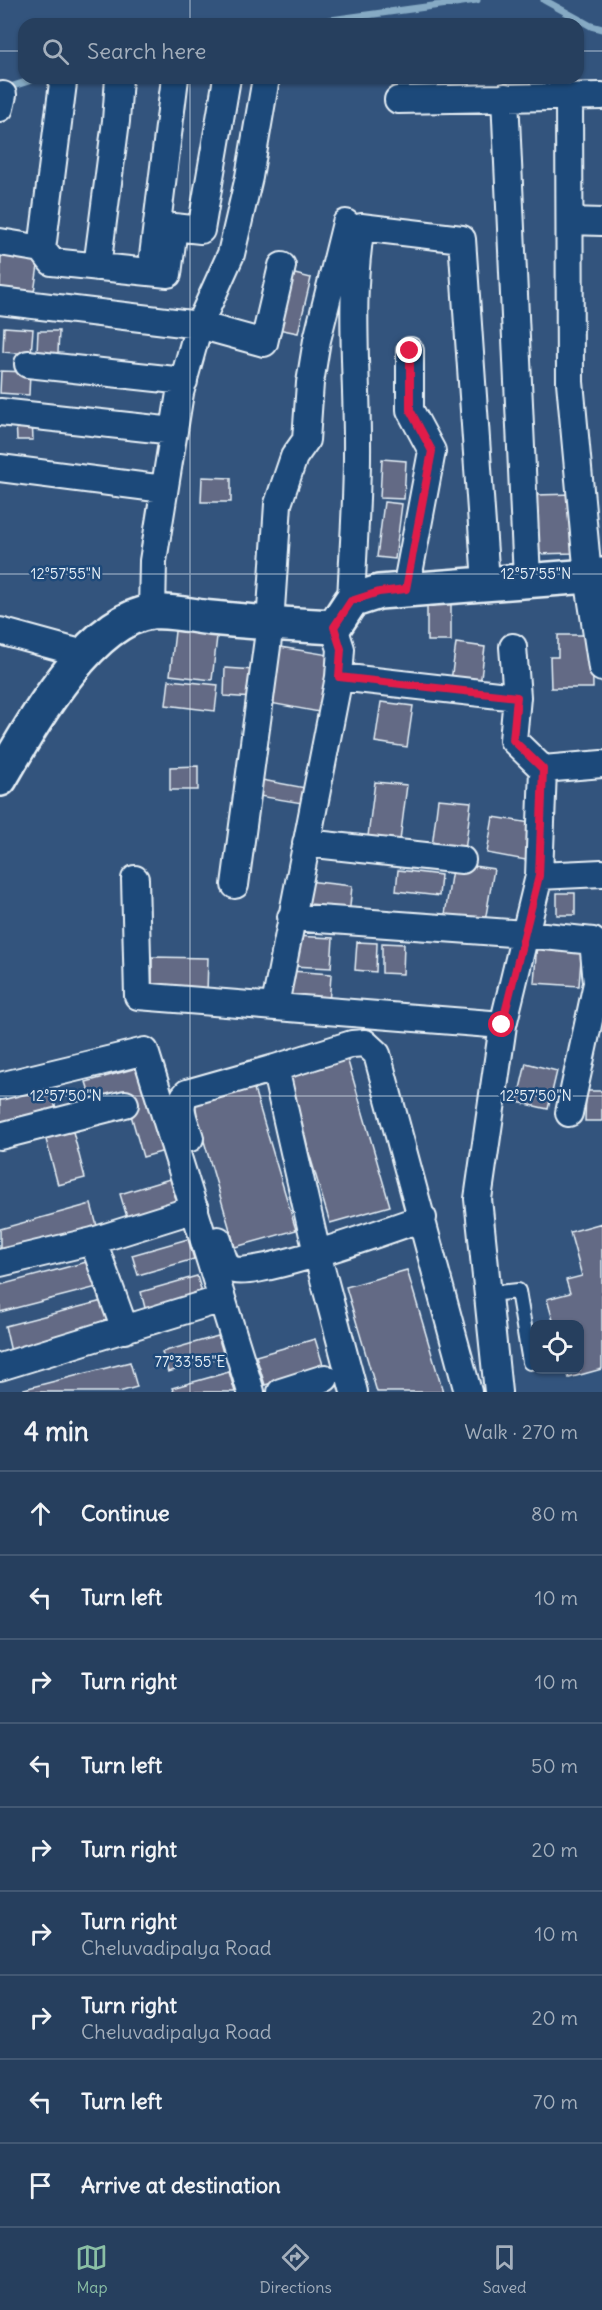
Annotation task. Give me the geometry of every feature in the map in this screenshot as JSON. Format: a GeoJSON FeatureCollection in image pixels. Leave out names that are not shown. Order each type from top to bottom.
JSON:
{"type":"FeatureCollection","features":[{"type":"Feature","properties":{"kind":"street"},"geometry":{"type":"LineString","coordinates":[[42,249],[63,84]]}},
{"type":"Feature","properties":{"kind":"street"},"geometry":{"type":"LineString","coordinates":[[97,267],[119,84]]}},
{"type":"Feature","properties":{"kind":"street"},"geometry":{"type":"LineString","coordinates":[[151,273],[174,84]]}},
{"type":"Feature","properties":{"kind":"street"},"geometry":{"type":"LineString","coordinates":[[0,242],[42,249],[52,262],[168,274],[174,227],[201,230],[226,84]]}},
{"type":"Feature","properties":{"kind":"street"},"geometry":{"type":"LineString","coordinates":[[152,612],[153,561],[184,381],[199,325],[231,254],[249,177],[265,84]]}},
{"type":"Feature","properties":{"kind":"street"},"geometry":{"type":"LineString","coordinates":[[399,100],[602,96]]}},
{"type":"Feature","properties":{"kind":"street"},"geometry":{"type":"LineString","coordinates":[[505,97],[527,579]]}},
{"type":"Feature","properties":{"kind":"street"},"geometry":{"type":"LineString","coordinates":[[569,97],[570,382],[595,576],[602,668]]}},
{"type":"Feature","properties":{"kind":"street"},"geometry":{"type":"LineString","coordinates":[[235,885],[270,624],[278,504],[294,457],[306,440],[310,383],[317,340],[347,220]]}},
{"type":"Feature","properties":{"kind":"street"},"geometry":{"type":"LineString","coordinates":[[570,221],[602,222]]}},
{"type":"Feature","properties":{"kind":"street"},"geometry":{"type":"LineString","coordinates":[[274,1005],[339,677],[342,614],[357,455],[356,252],[361,227],[462,239],[486,582]]}},
{"type":"Feature","properties":{"kind":"street"},"geometry":{"type":"LineString","coordinates":[[0,301],[199,325],[264,343],[282,266]]}},
{"type":"Feature","properties":{"kind":"street"},"geometry":{"type":"LineString","coordinates":[[406,589],[432,451],[410,410],[410,351]]}},
{"type":"Feature","properties":{"kind":"street"},"geometry":{"type":"LineString","coordinates":[[28,364],[184,381]]}},
{"type":"Feature","properties":{"kind":"street"},"geometry":{"type":"LineString","coordinates":[[0,412],[174,431]]}},
{"type":"Feature","properties":{"kind":"street"},"geometry":{"type":"LineString","coordinates":[[0,468],[164,489]]}},
{"type":"Feature","properties":{"kind":"street"},"geometry":{"type":"LineString","coordinates":[[0,779],[46,700],[84,654],[124,622],[152,612],[270,624],[342,614],[379,592],[486,582],[595,576]]}},
{"type":"Feature","properties":{"kind":"street"},"geometry":{"type":"LineString","coordinates":[[0,632],[84,654]]}},
{"type":"Feature","properties":{"kind":"street"},"geometry":{"type":"LineString","coordinates":[[498,1392],[478,1199],[502,1025],[539,876],[543,769],[513,740],[517,697],[513,647]]}},
{"type":"Feature","properties":{"kind":"street"},"geometry":{"type":"LineString","coordinates":[[339,677],[517,697]]}},
{"type":"Feature","properties":{"kind":"street"},"geometry":{"type":"LineString","coordinates":[[543,769],[602,764]]}},
{"type":"Feature","properties":{"kind":"street"},"geometry":{"type":"LineString","coordinates":[[306,843],[462,860]]}},
{"type":"Feature","properties":{"kind":"street"},"geometry":{"type":"LineString","coordinates":[[539,876],[602,873]]}},
{"type":"Feature","properties":{"kind":"street"},"geometry":{"type":"LineString","coordinates":[[135,879],[138,996],[274,1005],[502,1025]]}},
{"type":"Feature","properties":{"kind":"street"},"geometry":{"type":"LineString","coordinates":[[291,917],[593,941],[599,986],[569,1113]]}},
{"type":"Feature","properties":{"kind":"street"},"geometry":{"type":"LineString","coordinates":[[423,1218],[317,1253],[245,1272],[231,1269],[225,1263],[180,1106],[181,1099],[193,1090],[352,1044],[365,1043],[377,1054],[423,1218],[468,1392]]}},
{"type":"Feature","properties":{"kind":"street"},"geometry":{"type":"LineString","coordinates":[[0,1086],[145,1051],[251,1392]]}},
{"type":"Feature","properties":{"kind":"street"},"geometry":{"type":"LineString","coordinates":[[275,1068],[317,1253],[354,1392]]}},
{"type":"Feature","properties":{"kind":"street"},"geometry":{"type":"LineString","coordinates":[[0,1137],[125,1104]]}},
{"type":"Feature","properties":{"kind":"street"},"geometry":{"type":"LineString","coordinates":[[0,1263],[93,1241],[195,1209]]}},
{"type":"Feature","properties":{"kind":"street"},"geometry":{"type":"LineString","coordinates":[[93,1241],[125,1330]]}},
{"type":"Feature","properties":{"kind":"street"},"geometry":{"type":"LineString","coordinates":[[0,1367],[222,1299]]}},
{"type":"Feature","properties":{"kind":"street"},"geometry":{"type":"LineString","coordinates":[[281,1392],[325,1378]]}},
{"type":"Feature","properties":{"kind":"lane"},"geometry":{"type":"LineString","coordinates":[[488,1294],[518,1291],[530,1362]]}},
{"type":"Feature","properties":{"kind":"building"},"geometry":{"type":"Polygon","coordinates":[[[1,254],[39,259],[33,299],[0,294],[1,254]]]}},
{"type":"Feature","properties":{"kind":"building"},"geometry":{"type":"Polygon","coordinates":[[[291,273],[311,278],[298,333],[278,329],[291,273]]]}},
{"type":"Feature","properties":{"kind":"building"},"geometry":{"type":"Polygon","coordinates":[[[4,327],[33,329],[31,354],[3,352],[4,327]]]}},
{"type":"Feature","properties":{"kind":"building"},"geometry":{"type":"Polygon","coordinates":[[[38,331],[59,331],[58,353],[37,353],[38,331]]]}},
{"type":"Feature","properties":{"kind":"building"},"geometry":{"type":"Polygon","coordinates":[[[1,371],[30,372],[29,395],[0,393],[1,371]]]}},
{"type":"Feature","properties":{"kind":"building"},"geometry":{"type":"Polygon","coordinates":[[[32,419],[33,440],[17,440],[16,420],[32,419]]]}},
{"type":"Feature","properties":{"kind":"building"},"geometry":{"type":"Polygon","coordinates":[[[382,459],[406,461],[404,499],[380,498],[382,459]]]}},
{"type":"Feature","properties":{"kind":"building"},"geometry":{"type":"Polygon","coordinates":[[[202,477],[231,478],[231,502],[201,502],[202,477]]]}},
{"type":"Feature","properties":{"kind":"building"},"geometry":{"type":"Polygon","coordinates":[[[574,494],[574,553],[536,554],[535,495],[574,494]]]}},
{"type":"Feature","properties":{"kind":"building"},"geometry":{"type":"Polygon","coordinates":[[[384,502],[402,504],[395,559],[377,557],[384,502]]]}},
{"type":"Feature","properties":{"kind":"building"},"geometry":{"type":"Polygon","coordinates":[[[427,600],[451,600],[451,641],[427,641],[427,600]]]}},
{"type":"Feature","properties":{"kind":"building"},"geometry":{"type":"Polygon","coordinates":[[[176,623],[218,628],[212,680],[170,675],[176,623]]]}},
{"type":"Feature","properties":{"kind":"building"},"geometry":{"type":"Polygon","coordinates":[[[558,635],[592,635],[593,688],[551,688],[550,657],[558,657],[558,635]]]}},
{"type":"Feature","properties":{"kind":"building"},"geometry":{"type":"Polygon","coordinates":[[[456,643],[485,647],[480,685],[451,681],[456,643]]]}},
{"type":"Feature","properties":{"kind":"building"},"geometry":{"type":"Polygon","coordinates":[[[280,647],[329,655],[319,712],[270,703],[280,647]]]}},
{"type":"Feature","properties":{"kind":"building"},"geometry":{"type":"Polygon","coordinates":[[[225,668],[255,670],[254,698],[224,696],[225,668]]]}},
{"type":"Feature","properties":{"kind":"building"},"geometry":{"type":"Polygon","coordinates":[[[169,680],[218,685],[215,711],[166,705],[169,680]]]}},
{"type":"Feature","properties":{"kind":"building"},"geometry":{"type":"Polygon","coordinates":[[[381,702],[413,706],[407,747],[375,742],[381,702]]]}},
{"type":"Feature","properties":{"kind":"building"},"geometry":{"type":"Polygon","coordinates":[[[198,766],[198,790],[170,790],[170,767],[198,766]]]}},
{"type":"Feature","properties":{"kind":"building"},"geometry":{"type":"Polygon","coordinates":[[[262,780],[311,789],[308,804],[259,796],[262,780]]]}},
{"type":"Feature","properties":{"kind":"building"},"geometry":{"type":"Polygon","coordinates":[[[375,782],[407,785],[399,848],[367,844],[375,782]]]}},
{"type":"Feature","properties":{"kind":"building"},"geometry":{"type":"Polygon","coordinates":[[[438,799],[471,802],[465,851],[432,847],[438,799]]]}},
{"type":"Feature","properties":{"kind":"building"},"geometry":{"type":"Polygon","coordinates":[[[493,817],[537,824],[531,861],[487,853],[493,817]]]}},
{"type":"Feature","properties":{"kind":"building"},"geometry":{"type":"Polygon","coordinates":[[[453,863],[494,869],[484,927],[444,921],[453,863]]]}},
{"type":"Feature","properties":{"kind":"building"},"geometry":{"type":"Polygon","coordinates":[[[398,870],[441,875],[439,896],[396,891],[398,870]]]}},
{"type":"Feature","properties":{"kind":"building"},"geometry":{"type":"Polygon","coordinates":[[[307,881],[352,886],[349,916],[304,911],[307,881]]]}},
{"type":"Feature","properties":{"kind":"building"},"geometry":{"type":"Polygon","coordinates":[[[557,893],[575,893],[575,915],[557,915],[557,893]]]}},
{"type":"Feature","properties":{"kind":"building"},"geometry":{"type":"Polygon","coordinates":[[[294,936],[333,938],[331,968],[293,966],[294,936]]]}},
{"type":"Feature","properties":{"kind":"building"},"geometry":{"type":"Polygon","coordinates":[[[357,942],[377,943],[376,972],[355,970],[357,942]]]}},
{"type":"Feature","properties":{"kind":"building"},"geometry":{"type":"Polygon","coordinates":[[[537,942],[582,946],[579,986],[534,983],[537,942]]]}},
{"type":"Feature","properties":{"kind":"building"},"geometry":{"type":"Polygon","coordinates":[[[382,943],[404,944],[403,974],[382,973],[382,943]]]}},
{"type":"Feature","properties":{"kind":"building"},"geometry":{"type":"Polygon","coordinates":[[[152,957],[208,958],[207,993],[152,992],[152,957]]]}},
{"type":"Feature","properties":{"kind":"building"},"geometry":{"type":"Polygon","coordinates":[[[291,971],[331,974],[329,1006],[289,1004],[291,971]]]}},
{"type":"Feature","properties":{"kind":"building"},"geometry":{"type":"Polygon","coordinates":[[[347,1058],[390,1206],[330,1223],[286,1076],[347,1058]]]}},
{"type":"Feature","properties":{"kind":"building"},"geometry":{"type":"Polygon","coordinates":[[[526,1063],[557,1071],[548,1109],[517,1102],[526,1063]]]}},
{"type":"Feature","properties":{"kind":"building"},"geometry":{"type":"Polygon","coordinates":[[[144,1066],[168,1150],[143,1157],[125,1094],[93,1103],[86,1082],[144,1066]]]}},
{"type":"Feature","properties":{"kind":"building"},"geometry":{"type":"Polygon","coordinates":[[[252,1082],[296,1230],[235,1247],[192,1100],[252,1082]]]}},
{"type":"Feature","properties":{"kind":"building"},"geometry":{"type":"Polygon","coordinates":[[[49,1084],[56,1109],[0,1124],[0,1098],[49,1084]]]}},
{"type":"Feature","properties":{"kind":"building"},"geometry":{"type":"Polygon","coordinates":[[[586,1091],[602,1091],[602,1121],[585,1121],[586,1091]]]}},
{"type":"Feature","properties":{"kind":"building"},"geometry":{"type":"Polygon","coordinates":[[[71,1124],[85,1178],[58,1185],[44,1132],[71,1124]]]}},
{"type":"Feature","properties":{"kind":"building"},"geometry":{"type":"Polygon","coordinates":[[[170,1179],[177,1202],[127,1217],[120,1194],[170,1179]]]}},
{"type":"Feature","properties":{"kind":"building"},"geometry":{"type":"Polygon","coordinates":[[[91,1204],[97,1226],[0,1252],[0,1229],[91,1204]]]}},
{"type":"Feature","properties":{"kind":"building"},"geometry":{"type":"Polygon","coordinates":[[[602,1223],[602,1369],[584,1374],[584,1320],[553,1320],[547,1299],[570,1293],[566,1280],[582,1276],[570,1232],[602,1223]]]}},
{"type":"Feature","properties":{"kind":"building"},"geometry":{"type":"Polygon","coordinates":[[[188,1239],[194,1259],[138,1275],[132,1255],[188,1239]]]}},
{"type":"Feature","properties":{"kind":"building"},"geometry":{"type":"Polygon","coordinates":[[[94,1260],[101,1286],[0,1312],[0,1285],[94,1260]]]}},
{"type":"Feature","properties":{"kind":"building"},"geometry":{"type":"Polygon","coordinates":[[[407,1270],[443,1392],[377,1392],[346,1287],[407,1270]]]}},
{"type":"Feature","properties":{"kind":"building"},"geometry":{"type":"Polygon","coordinates":[[[197,1276],[203,1296],[146,1312],[141,1292],[197,1276]]]}},
{"type":"Feature","properties":{"kind":"building"},"geometry":{"type":"Polygon","coordinates":[[[110,1299],[117,1324],[11,1352],[5,1326],[110,1299]]]}},
{"type":"Feature","properties":{"kind":"building"},"geometry":{"type":"Polygon","coordinates":[[[218,1336],[224,1356],[168,1372],[162,1352],[218,1336]]]}},
{"type":"Feature","properties":{"kind":"building"},"geometry":{"type":"Polygon","coordinates":[[[315,1339],[324,1368],[265,1385],[256,1356],[315,1339]]]}},
{"type":"Feature","properties":{"kind":"building"},"geometry":{"type":"Polygon","coordinates":[[[130,1362],[137,1387],[119,1392],[25,1392],[24,1389],[130,1362]]]}},
{"type":"Feature","properties":{"kind":"building"},"geometry":{"type":"Polygon","coordinates":[[[229,1372],[235,1392],[174,1392],[172,1388],[229,1372]]]}},
{"type":"Feature","properties":{"kind":"building"},"geometry":{"type":"Polygon","coordinates":[[[568,1374],[584,1374],[569,1378],[568,1374]]]}},
{"type":"Feature","properties":{"kind":"waterway"},"geometry":{"type":"LineString","coordinates":[[345,18],[477,0]]}},
{"type":"Feature","properties":{"kind":"waterway"},"geometry":{"type":"LineString","coordinates":[[544,0],[577,18]]}},
{"type":"Feature","properties":{"kind":"waterway"},"geometry":{"type":"LineString","coordinates":[[584,22],[602,29]]}},
{"type":"Feature","properties":{"kind":"waterway"},"geometry":{"type":"LineString","coordinates":[[4,89],[19,84]]}},
{"type":"Feature","properties":{"kind":"route"},"geometry":{"type":"LineString","coordinates":[[410,351],[410,410],[432,451],[406,589],[379,592],[351,601],[334,627],[341,649],[339,677],[517,697],[513,740],[543,769],[539,876],[502,1025]]}}]}
